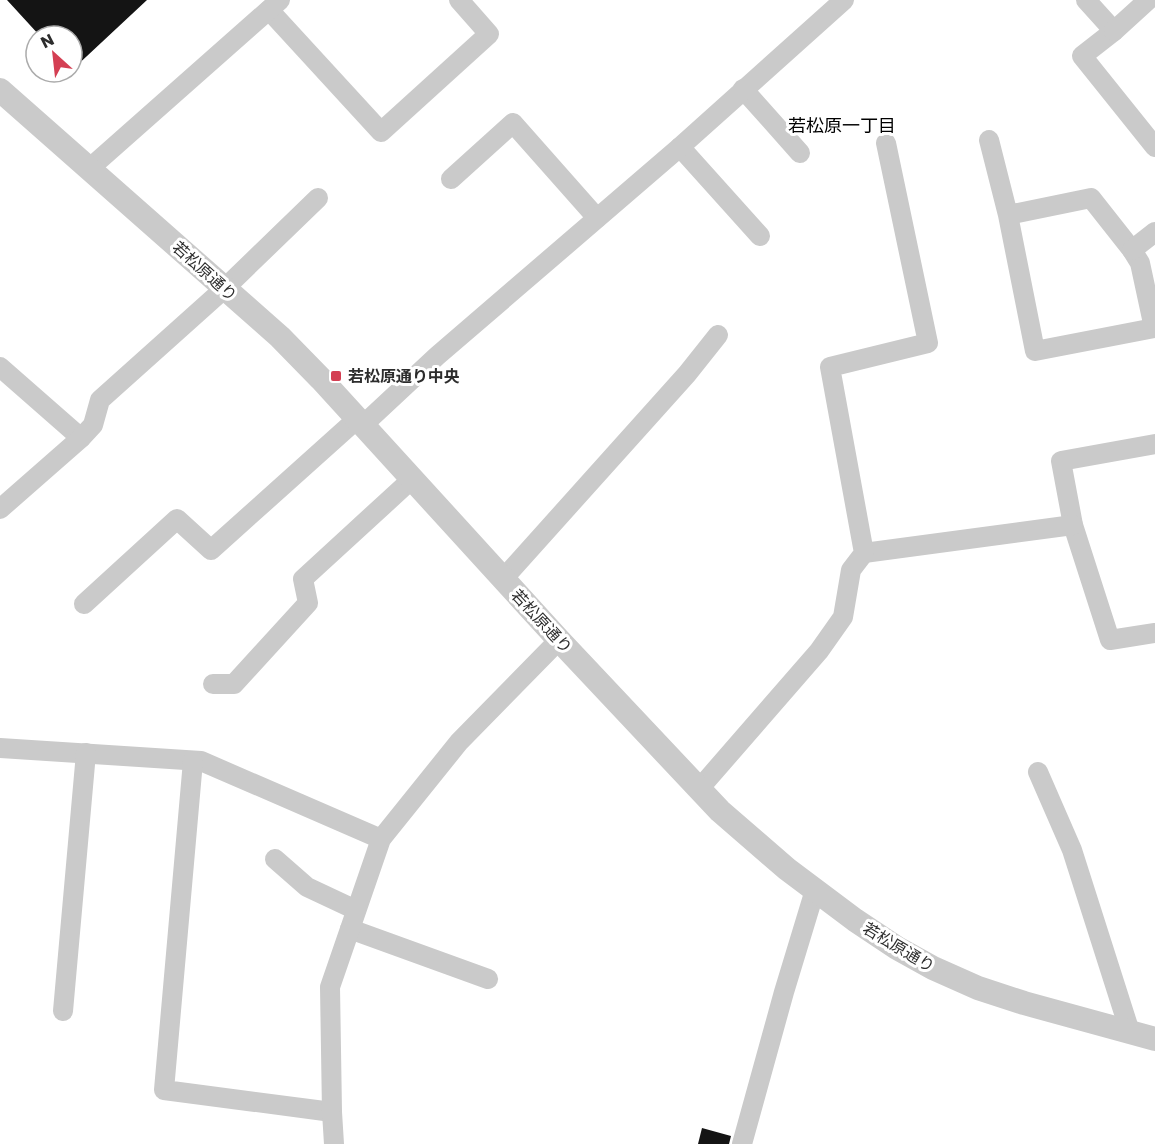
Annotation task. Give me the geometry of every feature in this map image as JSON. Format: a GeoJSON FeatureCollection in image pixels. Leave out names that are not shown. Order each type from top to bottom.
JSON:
{"type":"FeatureCollection","features":[{"type":"Feature","properties":{"kind":"street"},"geometry":{"type":"LineString","coordinates":[[90,168],[274,5],[381,132],[489,34],[459,0]]}},
{"type":"Feature","properties":{"kind":"street"},"geometry":{"type":"LineString","coordinates":[[84,604],[177,519],[211,550],[680,147],[844,0]]}},
{"type":"Feature","properties":{"kind":"street"},"geometry":{"type":"LineString","coordinates":[[1086,0],[1114,30]]}},
{"type":"Feature","properties":{"kind":"street"},"geometry":{"type":"LineString","coordinates":[[1148,0],[1082,56],[1154,144]]}},
{"type":"Feature","properties":{"kind":"street"},"geometry":{"type":"LineString","coordinates":[[743,89],[800,153]]}},
{"type":"Feature","properties":{"kind":"street","name":"若松原通り"},"geometry":{"type":"LineString","coordinates":[[0,90],[280,337],[699,789],[742,830],[815,890],[897,948],[933,968],[978,988],[1155,1039]]}},
{"type":"Feature","properties":{"kind":"street"},"geometry":{"type":"LineString","coordinates":[[451,179],[513,123],[597,218]]}},
{"type":"Feature","properties":{"kind":"street"},"geometry":{"type":"LineString","coordinates":[[988,140],[1008,215],[1035,351],[1154,328],[1140,263],[1091,198],[1008,215]]}},
{"type":"Feature","properties":{"kind":"street"},"geometry":{"type":"LineString","coordinates":[[864,553],[830,367],[928,343],[886,143]]}},
{"type":"Feature","properties":{"kind":"street"},"geometry":{"type":"LineString","coordinates":[[680,147],[760,236]]}},
{"type":"Feature","properties":{"kind":"street"},"geometry":{"type":"LineString","coordinates":[[0,509],[93,425],[100,400],[225,288],[318,198]]}},
{"type":"Feature","properties":{"kind":"street"},"geometry":{"type":"LineString","coordinates":[[1132,250],[1155,232]]}},
{"type":"Feature","properties":{"kind":"street"},"geometry":{"type":"LineString","coordinates":[[503,579],[687,374],[718,335]]}},
{"type":"Feature","properties":{"kind":"street"},"geometry":{"type":"LineString","coordinates":[[0,367],[81,438]]}},
{"type":"Feature","properties":{"kind":"street"},"geometry":{"type":"LineString","coordinates":[[1155,444],[1061,461],[1073,525],[1110,640],[1155,633]]}},
{"type":"Feature","properties":{"kind":"street"},"geometry":{"type":"LineString","coordinates":[[213,684],[234,684],[308,603],[303,579],[412,479]]}},
{"type":"Feature","properties":{"kind":"street"},"geometry":{"type":"LineString","coordinates":[[699,789],[819,651],[843,617],[851,570],[864,553],[1073,525]]}},
{"type":"Feature","properties":{"kind":"street"},"geometry":{"type":"LineString","coordinates":[[334,1144],[330,987],[381,840],[459,742],[559,640]]}},
{"type":"Feature","properties":{"kind":"street"},"geometry":{"type":"LineString","coordinates":[[0,748],[201,761],[381,840]]}},
{"type":"Feature","properties":{"kind":"street"},"geometry":{"type":"LineString","coordinates":[[63,1011],[86,753]]}},
{"type":"Feature","properties":{"kind":"street"},"geometry":{"type":"LineString","coordinates":[[193,761],[164,1090],[332,1112]]}},
{"type":"Feature","properties":{"kind":"street"},"geometry":{"type":"LineString","coordinates":[[1038,772],[1072,850],[1130,1032]]}},
{"type":"Feature","properties":{"kind":"street"},"geometry":{"type":"LineString","coordinates":[[275,859],[306,887],[356,910]]}},
{"type":"Feature","properties":{"kind":"street"},"geometry":{"type":"LineString","coordinates":[[742,1144],[815,890]]}},
{"type":"Feature","properties":{"kind":"street"},"geometry":{"type":"LineString","coordinates":[[350,929],[488,979]]}},
{"type":"Feature","properties":{"kind":"building"},"geometry":{"type":"Polygon","coordinates":[[[7,0],[147,0],[84,59],[84,24],[29,24],[7,0]]]}},
{"type":"Feature","properties":{"kind":"building"},"geometry":{"type":"Polygon","coordinates":[[[702,1128],[731,1136],[729,1144],[698,1144],[702,1128]]]}},
{"type":"Feature","properties":{"kind":"place","name":"若松原通り中央"},"geometry":{"type":"Point","coordinates":[336,376]}},
{"type":"Feature","properties":{"kind":"district","name":"若松原一丁目"},"geometry":{"type":"Point","coordinates":[842,126]}}]}
